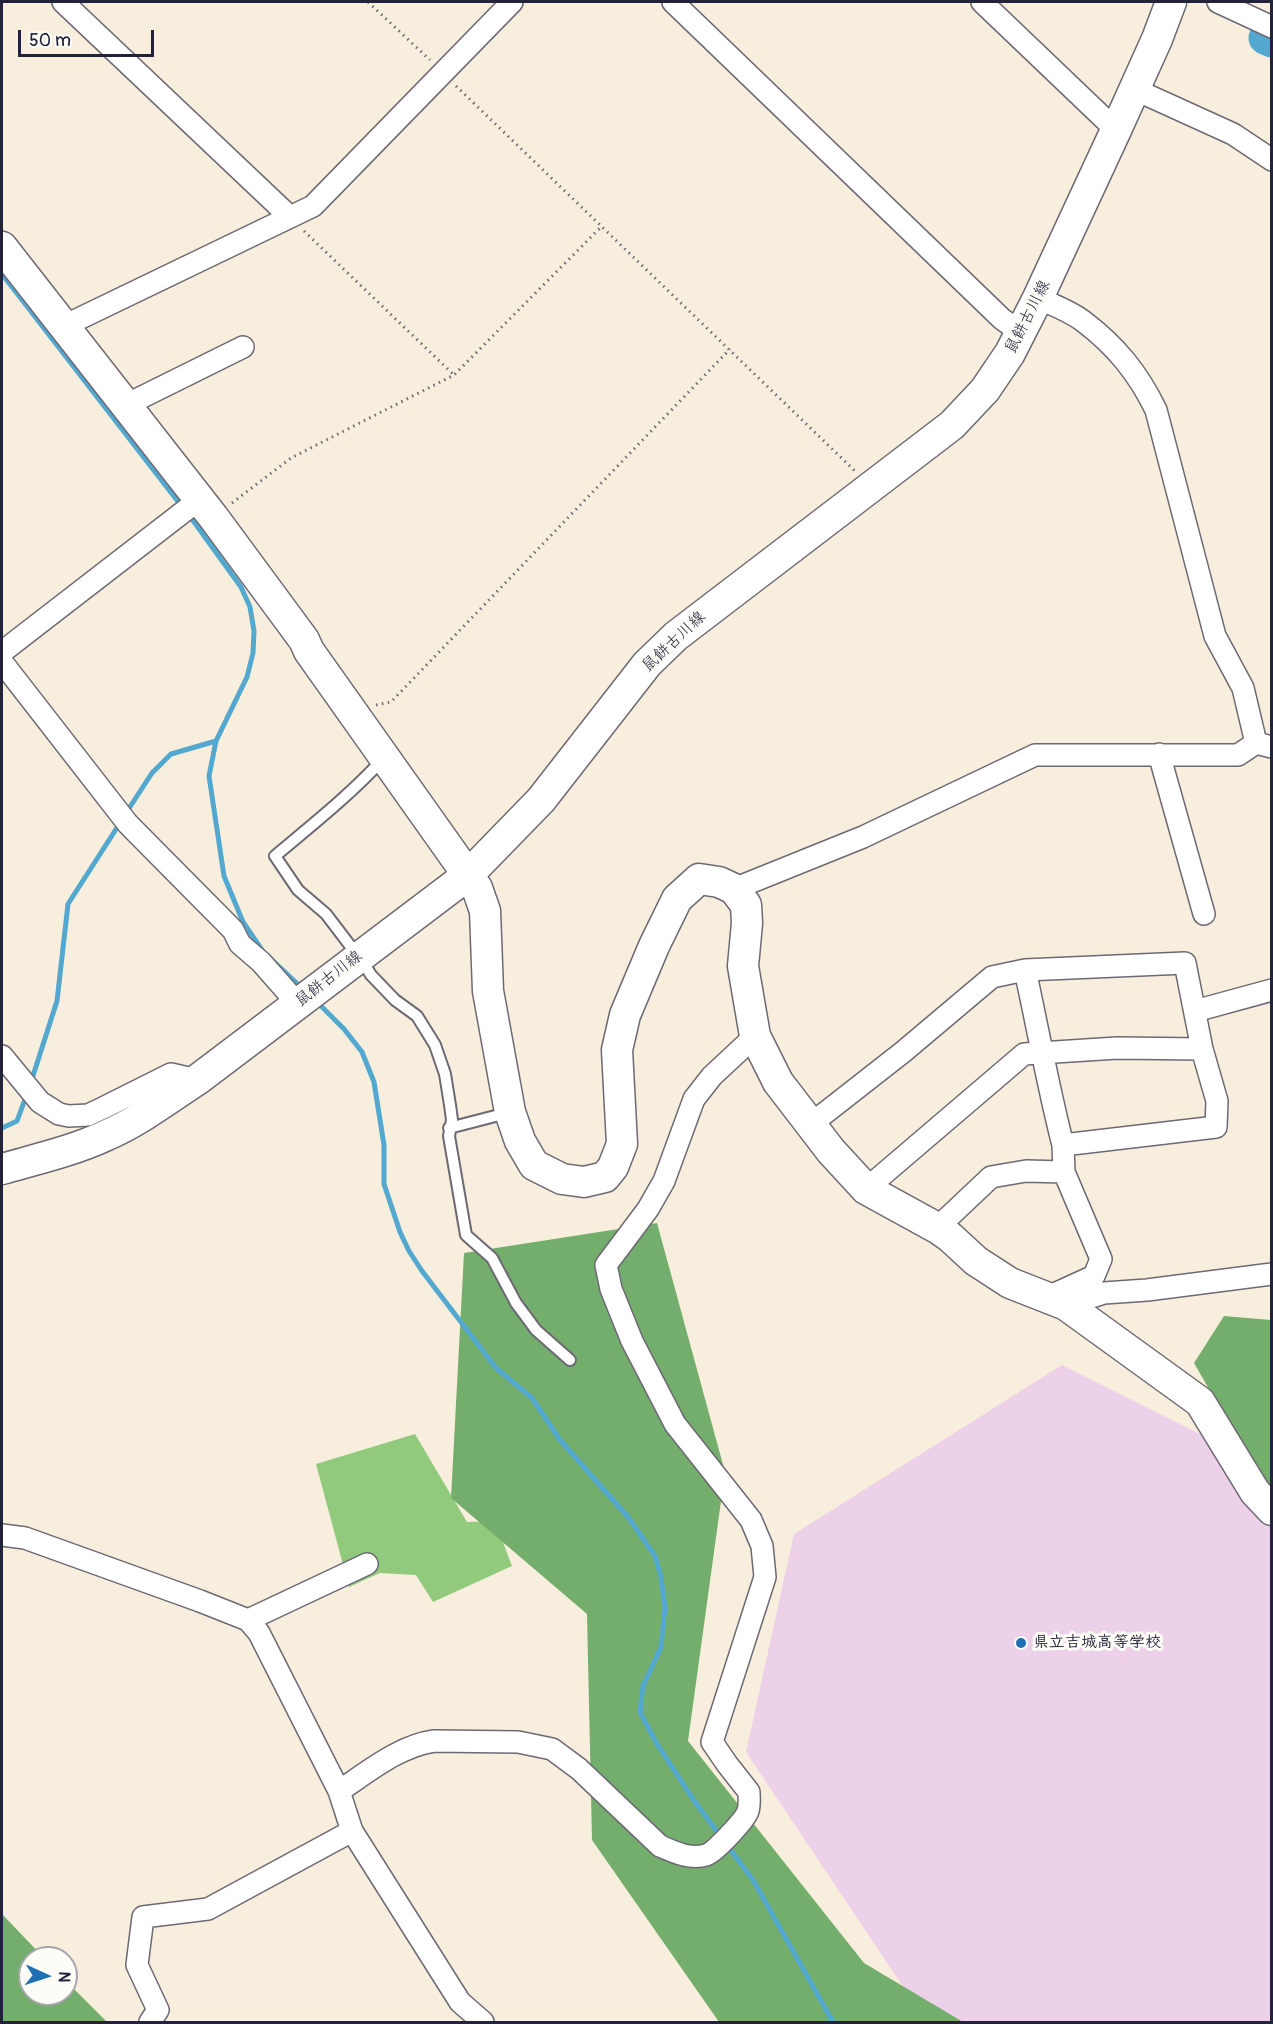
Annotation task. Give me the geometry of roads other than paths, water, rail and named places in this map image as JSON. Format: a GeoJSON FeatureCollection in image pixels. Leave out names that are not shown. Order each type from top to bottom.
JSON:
{"type":"FeatureCollection","features":[{"type":"Feature","properties":{"kind":"street"},"geometry":{"type":"LineString","coordinates":[[63,2],[290,217]]}},
{"type":"Feature","properties":{"kind":"street"},"geometry":{"type":"LineString","coordinates":[[64,326],[313,206],[512,2]]}},
{"type":"Feature","properties":{"kind":"street"},"geometry":{"type":"LineString","coordinates":[[673,2],[993,310],[1020,332]]}},
{"type":"Feature","properties":{"kind":"street"},"geometry":{"type":"LineString","coordinates":[[982,2],[1116,130]]}},
{"type":"Feature","properties":{"kind":"street","name":"鼠餅古川線"},"geometry":{"type":"LineString","coordinates":[[2,1169],[63,1151],[108,1135],[129,1124],[197,1080],[305,998],[362,961],[468,875],[541,800],[647,664],[676,636],[952,425],[999,372],[1038,298],[1157,39],[1171,2]]}},
{"type":"Feature","properties":{"kind":"street"},"geometry":{"type":"LineString","coordinates":[[1218,2],[1272,27]]}},
{"type":"Feature","properties":{"kind":"street"},"geometry":{"type":"LineString","coordinates":[[1134,89],[1233,134],[1272,160]]}},
{"type":"Feature","properties":{"kind":"street"},"geometry":{"type":"LineString","coordinates":[[2,247],[126,405],[196,510],[304,640],[309,651],[477,888],[485,911],[488,991],[510,1112],[520,1141],[534,1165],[562,1179],[584,1182],[606,1177],[613,1167],[622,1144],[617,1050],[625,1015],[654,946],[677,899],[699,879],[719,882],[734,889],[746,905],[747,923],[743,966],[755,1036],[778,1082],[831,1151],[866,1189],[937,1228],[976,1261],[1011,1283],[1057,1301],[1200,1402],[1255,1492],[1272,1510]]}},
{"type":"Feature","properties":{"kind":"street"},"geometry":{"type":"LineString","coordinates":[[734,889],[863,837],[1035,755],[1238,755],[1264,745],[1243,688],[1215,636],[1159,420],[1143,384],[1120,354],[1082,320],[1038,298]]}},
{"type":"Feature","properties":{"kind":"street"},"geometry":{"type":"LineString","coordinates":[[126,405],[243,347]]}},
{"type":"Feature","properties":{"kind":"street"},"geometry":{"type":"LineString","coordinates":[[2,652],[196,510]]}},
{"type":"Feature","properties":{"kind":"street"},"geometry":{"type":"LineString","coordinates":[[2,662],[124,820],[233,930],[240,944],[305,998]]}},
{"type":"Feature","properties":{"kind":"street"},"geometry":{"type":"LineString","coordinates":[[1159,754],[1204,914]]}},
{"type":"Feature","properties":{"kind":"street"},"geometry":{"type":"LineString","coordinates":[[811,1124],[903,1052],[992,977],[1025,970],[1185,963],[1202,1049],[1217,1101],[1216,1127],[1063,1144]]}},
{"type":"Feature","properties":{"kind":"street"},"geometry":{"type":"LineString","coordinates":[[1025,970],[1050,1095],[1063,1144],[1064,1172],[1101,1259],[1094,1276],[1057,1301]]}},
{"type":"Feature","properties":{"kind":"street"},"geometry":{"type":"LineString","coordinates":[[1195,1011],[1272,990]]}},
{"type":"Feature","properties":{"kind":"street"},"geometry":{"type":"LineString","coordinates":[[339,1791],[408,1748],[423,1742],[518,1742],[540,1745],[564,1756],[660,1846],[679,1854],[706,1855],[733,1831],[748,1810],[749,1792],[712,1742],[765,1577],[762,1546],[751,1520],[675,1424],[632,1341],[611,1289],[606,1265],[648,1209],[664,1181],[694,1099],[712,1076],[755,1036]]}},
{"type":"Feature","properties":{"kind":"street"},"geometry":{"type":"LineString","coordinates":[[866,1189],[1024,1054],[1117,1048],[1202,1049]]}},
{"type":"Feature","properties":{"kind":"street"},"geometry":{"type":"LineString","coordinates":[[2,1056],[37,1099],[60,1114],[79,1116],[103,1108],[171,1074],[197,1080]]}},
{"type":"Feature","properties":{"kind":"street"},"geometry":{"type":"LineString","coordinates":[[937,1228],[991,1178],[1026,1171],[1064,1172]]}},
{"type":"Feature","properties":{"kind":"street"},"geometry":{"type":"LineString","coordinates":[[1057,1301],[1104,1293],[1147,1290],[1272,1274]]}},
{"type":"Feature","properties":{"kind":"street"},"geometry":{"type":"LineString","coordinates":[[2,1535],[25,1538],[201,1600],[248,1620],[259,1633],[339,1791],[352,1831],[460,2002],[483,2022]]}},
{"type":"Feature","properties":{"kind":"street"},"geometry":{"type":"LineString","coordinates":[[248,1620],[367,1564]]}},
{"type":"Feature","properties":{"kind":"street"},"geometry":{"type":"LineString","coordinates":[[150,2022],[158,2010],[137,1965],[143,1917],[208,1909],[352,1831]]}},
{"type":"Feature","properties":{"kind":"lane"},"geometry":{"type":"LineString","coordinates":[[385,757],[342,800],[275,856],[298,890],[327,914],[371,975],[394,1000],[417,1016],[435,1045],[445,1074],[452,1120],[449,1128],[466,1235],[492,1258],[516,1303],[536,1330],[570,1360]]}},
{"type":"Feature","properties":{"kind":"lane"},"geometry":{"type":"LineString","coordinates":[[449,1128],[510,1112]]}},
{"type":"Feature","properties":{"kind":"waterway"},"geometry":{"type":"LineString","coordinates":[[1265,38],[1272,41]]}},
{"type":"Feature","properties":{"kind":"waterway"},"geometry":{"type":"LineString","coordinates":[[2,274],[183,508]]}},
{"type":"Feature","properties":{"kind":"waterway"},"geometry":{"type":"LineString","coordinates":[[189,515],[241,587],[250,607],[254,631],[253,653],[247,677],[216,741],[209,776],[224,876],[243,922],[264,953]]}},
{"type":"Feature","properties":{"kind":"waterway"},"geometry":{"type":"LineString","coordinates":[[126,813],[152,773],[171,754],[216,741]]}},
{"type":"Feature","properties":{"kind":"waterway"},"geometry":{"type":"LineString","coordinates":[[31,1082],[57,1001],[68,904],[120,823]]}},
{"type":"Feature","properties":{"kind":"waterway"},"geometry":{"type":"LineString","coordinates":[[271,959],[304,990]]}},
{"type":"Feature","properties":{"kind":"waterway"},"geometry":{"type":"LineString","coordinates":[[317,1002],[344,1029],[362,1052],[374,1082],[384,1145],[384,1184],[409,1251],[496,1368],[532,1398],[560,1440],[628,1517],[655,1556],[661,1577],[665,1607],[661,1647],[643,1686],[640,1712],[657,1744],[721,1837]]}},
{"type":"Feature","properties":{"kind":"waterway"},"geometry":{"type":"LineString","coordinates":[[2,1128],[17,1121],[27,1094]]}},
{"type":"Feature","properties":{"kind":"waterway"},"geometry":{"type":"LineString","coordinates":[[726,1844],[753,1880],[833,2022]]}},
{"type":"Feature","properties":{"kind":"place","name":"県立吉城高等学校"},"geometry":{"type":"Point","coordinates":[1021,1643]}}]}
